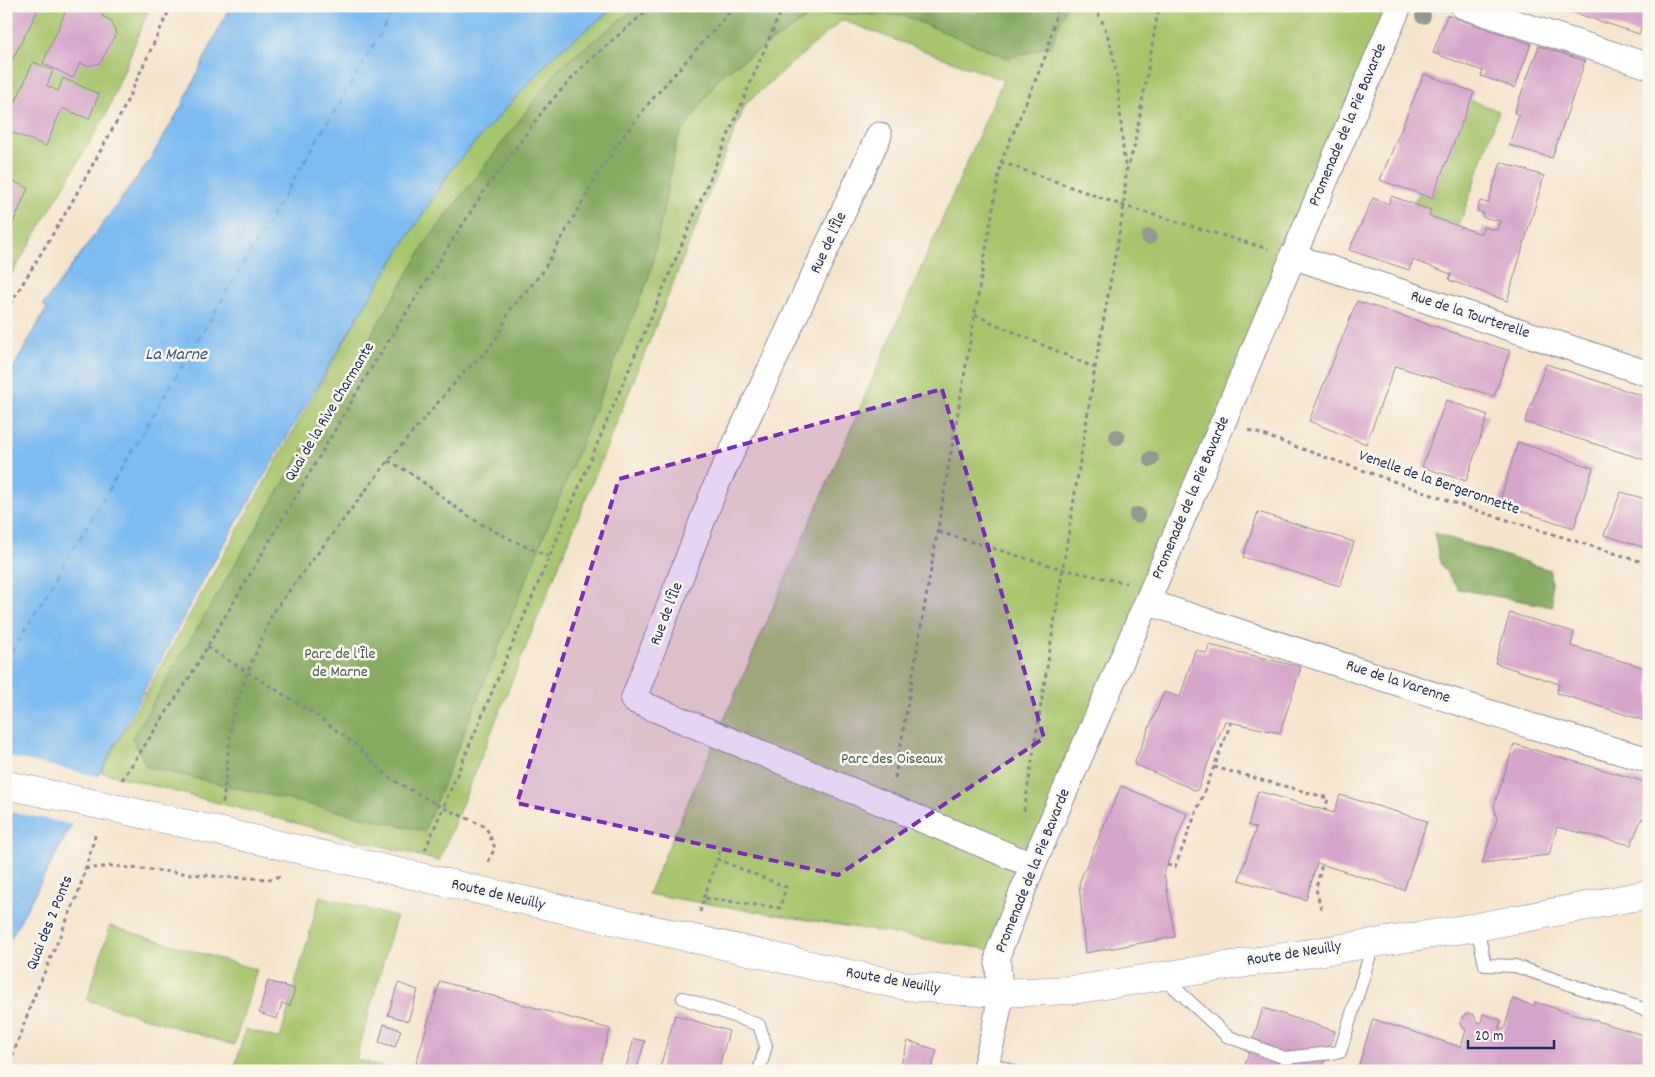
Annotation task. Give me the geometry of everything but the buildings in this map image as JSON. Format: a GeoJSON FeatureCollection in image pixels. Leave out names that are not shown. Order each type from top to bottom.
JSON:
{"type":"FeatureCollection","features":[{"type":"Feature","properties":{"kind":"main road","name":"Route de Neuilly"},"geometry":{"type":"LineString","coordinates":[[6,785],[906,986],[1000,993],[1073,990],[1477,927],[1649,894]]}},
{"type":"Feature","properties":{"kind":"street","name":"Promenade de la Pie Bavarde"},"geometry":{"type":"LineString","coordinates":[[985,1066],[1000,993],[997,963],[999,951],[1026,860],[1150,595],[1399,6]]}},
{"type":"Feature","properties":{"kind":"street"},"geometry":{"type":"LineString","coordinates":[[1463,6],[1649,66]]}},
{"type":"Feature","properties":{"kind":"street","name":"Rue de l'Île"},"geometry":{"type":"LineString","coordinates":[[879,134],[715,488],[634,700],[1026,860]]}},
{"type":"Feature","properties":{"kind":"street","name":"Rue de la Tourterelle"},"geometry":{"type":"LineString","coordinates":[[1292,256],[1649,374]]}},
{"type":"Feature","properties":{"kind":"street","name":"Rue de la Varenne"},"geometry":{"type":"LineString","coordinates":[[1150,595],[1531,726],[1649,760]]}},
{"type":"Feature","properties":{"kind":"lane"},"geometry":{"type":"LineString","coordinates":[[1477,927],[1486,965],[1515,966],[1649,1011]]}},
{"type":"Feature","properties":{"kind":"lane"},"geometry":{"type":"LineString","coordinates":[[1163,976],[1227,1036],[1285,1058],[1340,1052],[1374,942]]}},
{"type":"Feature","properties":{"kind":"lane"},"geometry":{"type":"LineString","coordinates":[[683,998],[759,1025],[766,1046],[759,1071]]}},
{"type":"Feature","properties":{"kind":"lane"},"geometry":{"type":"LineString","coordinates":[[985,1066],[1013,1071]]}},
{"type":"Feature","properties":{"kind":"path"},"geometry":{"type":"LineString","coordinates":[[6,311],[68,209],[121,114],[171,6]]}},
{"type":"Feature","properties":{"kind":"path","name":"Quai de la Rive Charmante"},"geometry":{"type":"LineString","coordinates":[[117,788],[207,647],[373,365],[484,191],[558,94],[584,65],[652,6]]}},
{"type":"Feature","properties":{"kind":"path"},"geometry":{"type":"LineString","coordinates":[[224,796],[232,717],[248,671],[273,612],[388,461],[464,372],[486,352],[498,336],[511,308],[542,273],[597,176],[620,141],[648,104],[735,6]]}},
{"type":"Feature","properties":{"kind":"path"},"geometry":{"type":"LineString","coordinates":[[425,847],[784,6]]}},
{"type":"Feature","properties":{"kind":"path"},"geometry":{"type":"LineString","coordinates":[[890,806],[939,532],[1001,162],[1046,55],[1058,6]]}},
{"type":"Feature","properties":{"kind":"path"},"geometry":{"type":"LineString","coordinates":[[1026,860],[1062,569],[1094,368],[1124,206],[1126,172],[1114,59],[1103,21],[1094,6]]}},
{"type":"Feature","properties":{"kind":"path"},"geometry":{"type":"LineString","coordinates":[[1126,172],[1134,148],[1159,6]]}},
{"type":"Feature","properties":{"kind":"path"},"geometry":{"type":"LineString","coordinates":[[1001,162],[1124,206],[1292,256]]}},
{"type":"Feature","properties":{"kind":"path"},"geometry":{"type":"LineString","coordinates":[[975,315],[1094,368]]}},
{"type":"Feature","properties":{"kind":"path","name":"Venelle de la Bergeronnette"},"geometry":{"type":"LineString","coordinates":[[1223,420],[1469,508],[1649,564]]}},
{"type":"Feature","properties":{"kind":"path"},"geometry":{"type":"LineString","coordinates":[[388,461],[402,468],[464,513],[506,538],[548,556]]}},
{"type":"Feature","properties":{"kind":"path"},"geometry":{"type":"LineString","coordinates":[[939,532],[1150,595]]}},
{"type":"Feature","properties":{"kind":"path"},"geometry":{"type":"LineString","coordinates":[[207,647],[310,711],[354,743],[391,779],[442,807],[486,827],[495,848],[473,889]]}},
{"type":"Feature","properties":{"kind":"path"},"geometry":{"type":"LineString","coordinates":[[1167,865],[1175,867],[1231,722]]}},
{"type":"Feature","properties":{"kind":"path"},"geometry":{"type":"LineString","coordinates":[[1213,766],[1328,798],[1325,811]]}},
{"type":"Feature","properties":{"kind":"path"},"geometry":{"type":"LineString","coordinates":[[97,832],[85,869],[111,866],[273,880],[286,873],[295,849]]}},
{"type":"Feature","properties":{"kind":"path"},"geometry":{"type":"LineString","coordinates":[[692,939],[722,847]]}},
{"type":"Feature","properties":{"kind":"path"},"geometry":{"type":"LineString","coordinates":[[704,898],[780,908],[786,887],[717,859]]}},
{"type":"Feature","properties":{"kind":"path"},"geometry":{"type":"LineString","coordinates":[[1321,909],[1316,889],[1322,864]]}},
{"type":"Feature","properties":{"kind":"path","name":"Quai des 2 Ponts"},"geometry":{"type":"LineString","coordinates":[[7,1071],[30,1006],[78,894],[85,869]]}},
{"type":"Feature","properties":{"kind":"highlighted area"},"geometry":{"type":"Polygon","coordinates":[[[942,389],[1044,738],[838,875],[517,803],[619,479],[942,389]]]}},
{"type":"Feature","properties":{"kind":"green space"},"geometry":{"type":"Polygon","coordinates":[[[6,6],[150,6],[106,115],[6,284],[6,6]]]}},
{"type":"Feature","properties":{"kind":"green space","name":"Parc des Oiseaux"},"geometry":{"type":"Polygon","coordinates":[[[617,6],[1401,6],[999,951],[648,894],[1003,80],[842,20],[746,103],[439,861],[101,772],[363,308],[452,168],[556,53],[617,6]]]}},
{"type":"Feature","properties":{"kind":"green space","name":"Parc de l'Île de Marne"},"geometry":{"type":"Polygon","coordinates":[[[638,6],[1066,6],[1051,46],[1008,58],[902,15],[813,14],[721,75],[677,140],[651,272],[424,831],[147,767],[132,738],[427,241],[561,66],[638,6]]]}},
{"type":"Feature","properties":{"kind":"green space"},"geometry":{"type":"Polygon","coordinates":[[[1470,100],[1499,111],[1459,226],[1429,216],[1431,210],[1414,204],[1418,193],[1432,198],[1470,100]]]}},
{"type":"Feature","properties":{"kind":"green space"},"geometry":{"type":"Polygon","coordinates":[[[1434,533],[1550,570],[1553,607],[1458,589],[1440,563],[1434,533]]]}},
{"type":"Feature","properties":{"kind":"green space"},"geometry":{"type":"Polygon","coordinates":[[[320,896],[396,917],[356,1059],[395,1071],[234,1071],[245,1029],[280,1039],[320,896]]]}},
{"type":"Feature","properties":{"kind":"green space"},"geometry":{"type":"Polygon","coordinates":[[[110,926],[257,970],[234,1045],[87,1000],[110,926]]]}},
{"type":"Feature","properties":{"kind":"water","name":"La Marne"},"geometry":{"type":"Polygon","coordinates":[[[230,6],[617,6],[556,53],[452,168],[363,308],[210,568],[6,947],[6,381],[47,308],[43,305],[149,161],[181,107],[230,6]]]}},
{"type":"Feature","properties":{"kind":"pier"},"geometry":{"type":"Polygon","coordinates":[[[6,756],[101,777],[75,825],[6,811],[6,756]]]}},
{"type":"Feature","properties":{"kind":"ferry route"},"geometry":{"type":"LineString","coordinates":[[6,662],[397,6]]}}]}
